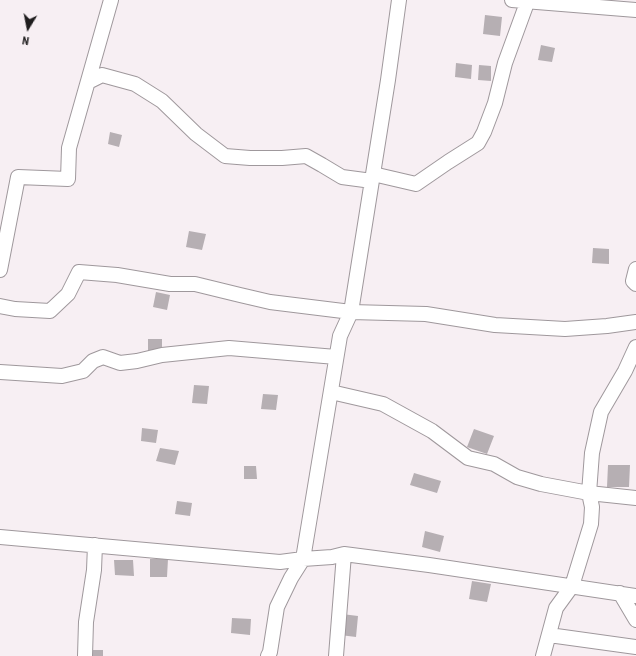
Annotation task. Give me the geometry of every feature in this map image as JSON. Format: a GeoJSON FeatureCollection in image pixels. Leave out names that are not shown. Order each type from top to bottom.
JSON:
{"type":"FeatureCollection","features":[{"type":"Feature","properties":{"kind":"street"},"geometry":{"type":"LineString","coordinates":[[0,270],[18,177],[68,179],[69,148],[111,0]]}},
{"type":"Feature","properties":{"kind":"street"},"geometry":{"type":"LineString","coordinates":[[268,656],[270,652],[277,606],[291,578],[303,559],[340,336],[351,312],[388,80],[399,0]]}},
{"type":"Feature","properties":{"kind":"street"},"geometry":{"type":"LineString","coordinates":[[512,0],[636,10]]}},
{"type":"Feature","properties":{"kind":"street"},"geometry":{"type":"LineString","coordinates":[[88,82],[102,75],[135,84],[162,101],[196,134],[225,156],[250,158],[306,156],[342,177],[372,178],[416,184],[478,143],[484,132],[505,63],[527,1]]}},
{"type":"Feature","properties":{"kind":"street"},"geometry":{"type":"LineString","coordinates":[[636,269],[633,281],[636,284]]}},
{"type":"Feature","properties":{"kind":"street"},"geometry":{"type":"LineString","coordinates":[[0,306],[15,309],[50,311],[68,294],[80,272],[117,275],[170,284],[196,284],[270,302],[351,312],[426,314],[495,325],[565,329],[636,322]]}},
{"type":"Feature","properties":{"kind":"street"},"geometry":{"type":"LineString","coordinates":[[0,372],[62,376],[83,371],[92,361],[102,357],[120,363],[137,361],[162,355],[229,348],[336,358]]}},
{"type":"Feature","properties":{"kind":"street"},"geometry":{"type":"LineString","coordinates":[[543,656],[556,608],[572,586],[591,524],[592,506],[590,493],[592,453],[601,412],[625,371],[636,348]]}},
{"type":"Feature","properties":{"kind":"street"},"geometry":{"type":"LineString","coordinates":[[331,392],[383,404],[432,431],[468,458],[494,464],[517,477],[541,484],[590,493],[636,498]]}},
{"type":"Feature","properties":{"kind":"street"},"geometry":{"type":"LineString","coordinates":[[0,537],[280,562],[332,557],[344,554],[636,596]]}},
{"type":"Feature","properties":{"kind":"street"},"geometry":{"type":"LineString","coordinates":[[85,656],[86,622],[94,570],[95,545]]}},
{"type":"Feature","properties":{"kind":"street"},"geometry":{"type":"LineString","coordinates":[[336,656],[344,554]]}},
{"type":"Feature","properties":{"kind":"street"},"geometry":{"type":"LineString","coordinates":[[620,593],[636,620]]}},
{"type":"Feature","properties":{"kind":"street"},"geometry":{"type":"LineString","coordinates":[[549,635],[636,647],[633,656]]}},
{"type":"Feature","properties":{"kind":"building"},"geometry":{"type":"Polygon","coordinates":[[[485,15],[502,17],[500,36],[483,34],[485,15]]]}},
{"type":"Feature","properties":{"kind":"building"},"geometry":{"type":"Polygon","coordinates":[[[541,45],[555,48],[552,62],[538,60],[541,45]]]}},
{"type":"Feature","properties":{"kind":"building"},"geometry":{"type":"Polygon","coordinates":[[[456,63],[472,65],[471,79],[455,77],[456,63]]]}},
{"type":"Feature","properties":{"kind":"building"},"geometry":{"type":"Polygon","coordinates":[[[479,65],[491,66],[491,81],[478,80],[479,65]]]}},
{"type":"Feature","properties":{"kind":"building"},"geometry":{"type":"Polygon","coordinates":[[[110,132],[122,135],[119,147],[108,144],[110,132]]]}},
{"type":"Feature","properties":{"kind":"building"},"geometry":{"type":"Polygon","coordinates":[[[189,231],[206,234],[202,250],[186,247],[189,231]]]}},
{"type":"Feature","properties":{"kind":"building"},"geometry":{"type":"Polygon","coordinates":[[[593,248],[609,249],[609,264],[592,263],[593,248]]]}},
{"type":"Feature","properties":{"kind":"building"},"geometry":{"type":"Polygon","coordinates":[[[156,292],[170,295],[167,310],[153,307],[156,292]]]}},
{"type":"Feature","properties":{"kind":"building"},"geometry":{"type":"Polygon","coordinates":[[[148,339],[162,339],[162,352],[148,353],[148,339]]]}},
{"type":"Feature","properties":{"kind":"building"},"geometry":{"type":"Polygon","coordinates":[[[194,385],[209,386],[207,404],[192,403],[194,385]]]}},
{"type":"Feature","properties":{"kind":"building"},"geometry":{"type":"Polygon","coordinates":[[[263,394],[278,395],[276,410],[261,409],[263,394]]]}},
{"type":"Feature","properties":{"kind":"building"},"geometry":{"type":"Polygon","coordinates":[[[142,428],[158,430],[156,443],[141,441],[142,428]]]}},
{"type":"Feature","properties":{"kind":"building"},"geometry":{"type":"Polygon","coordinates":[[[474,429],[494,436],[487,454],[467,447],[474,429]]]}},
{"type":"Feature","properties":{"kind":"building"},"geometry":{"type":"Polygon","coordinates":[[[160,448],[179,451],[175,465],[156,461],[160,448]]]}},
{"type":"Feature","properties":{"kind":"building"},"geometry":{"type":"Polygon","coordinates":[[[608,465],[630,465],[629,487],[607,487],[608,465]]]}},
{"type":"Feature","properties":{"kind":"building"},"geometry":{"type":"Polygon","coordinates":[[[244,466],[256,466],[257,479],[244,479],[244,466]]]}},
{"type":"Feature","properties":{"kind":"building"},"geometry":{"type":"Polygon","coordinates":[[[414,473],[441,481],[437,493],[410,485],[414,473]]]}},
{"type":"Feature","properties":{"kind":"building"},"geometry":{"type":"Polygon","coordinates":[[[177,501],[192,503],[190,516],[175,514],[177,501]]]}},
{"type":"Feature","properties":{"kind":"building"},"geometry":{"type":"Polygon","coordinates":[[[425,531],[444,536],[440,552],[422,547],[425,531]]]}},
{"type":"Feature","properties":{"kind":"building"},"geometry":{"type":"Polygon","coordinates":[[[150,559],[168,559],[167,577],[150,577],[150,559]]]}},
{"type":"Feature","properties":{"kind":"building"},"geometry":{"type":"Polygon","coordinates":[[[114,560],[133,560],[134,576],[115,575],[114,560]]]}},
{"type":"Feature","properties":{"kind":"building"},"geometry":{"type":"Polygon","coordinates":[[[472,581],[491,584],[487,602],[469,599],[472,581]]]}},
{"type":"Feature","properties":{"kind":"building"},"geometry":{"type":"Polygon","coordinates":[[[342,614],[358,616],[356,637],[340,635],[342,614]]]}},
{"type":"Feature","properties":{"kind":"building"},"geometry":{"type":"Polygon","coordinates":[[[232,618],[251,619],[250,635],[231,633],[232,618]]]}},
{"type":"Feature","properties":{"kind":"building"},"geometry":{"type":"Polygon","coordinates":[[[88,650],[103,650],[103,656],[88,656],[88,650]]]}}]}
